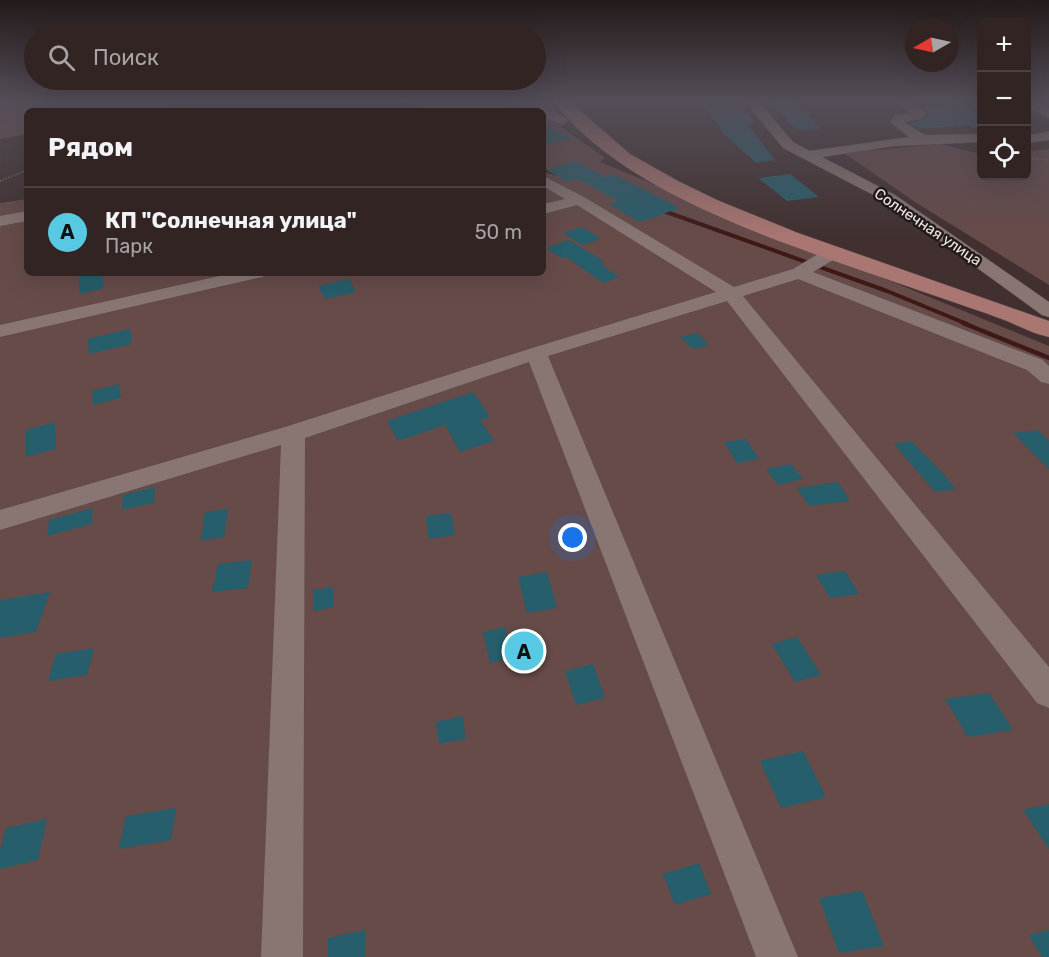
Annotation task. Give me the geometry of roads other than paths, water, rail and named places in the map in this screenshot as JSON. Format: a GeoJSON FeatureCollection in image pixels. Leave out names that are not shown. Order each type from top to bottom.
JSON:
{"type":"FeatureCollection","features":[{"type":"Feature","properties":{"kind":"main road"},"geometry":{"type":"LineString","coordinates":[[612,147],[632,162],[679,190],[731,213],[834,252],[1046,322]]}},
{"type":"Feature","properties":{"kind":"street","name":"Солнечная улица"},"geometry":{"type":"LineString","coordinates":[[791,147],[890,198],[1046,322]]}},
{"type":"Feature","properties":{"kind":"street"},"geometry":{"type":"LineString","coordinates":[[806,156],[857,147]]}},
{"type":"Feature","properties":{"kind":"street"},"geometry":{"type":"LineString","coordinates":[[546,182],[730,293],[1049,692]]}},
{"type":"Feature","properties":{"kind":"street"},"geometry":{"type":"LineString","coordinates":[[546,207],[579,200]]}},
{"type":"Feature","properties":{"kind":"street"},"geometry":{"type":"LineString","coordinates":[[0,221],[24,217]]}},
{"type":"Feature","properties":{"kind":"street"},"geometry":{"type":"LineString","coordinates":[[0,520],[293,433],[536,353],[799,273],[834,252]]}},
{"type":"Feature","properties":{"kind":"street"},"geometry":{"type":"LineString","coordinates":[[799,273],[1035,365],[1049,377]]}},
{"type":"Feature","properties":{"kind":"street"},"geometry":{"type":"LineString","coordinates":[[0,331],[244,276]]}},
{"type":"Feature","properties":{"kind":"street"},"geometry":{"type":"LineString","coordinates":[[536,353],[777,957]]}},
{"type":"Feature","properties":{"kind":"street"},"geometry":{"type":"LineString","coordinates":[[282,957],[293,433]]}},
{"type":"Feature","properties":{"kind":"waterway"},"geometry":{"type":"LineString","coordinates":[[546,171],[556,174]]}},
{"type":"Feature","properties":{"kind":"waterway"},"geometry":{"type":"LineString","coordinates":[[661,210],[887,291],[967,324]]}},
{"type":"Feature","properties":{"kind":"waterway"},"geometry":{"type":"LineString","coordinates":[[963,323],[1049,358]]}},
{"type":"Feature","properties":{"kind":"place","name":"КП \"Солнечная улица\""},"geometry":{"type":"Point","coordinates":[524,651]}}]}
